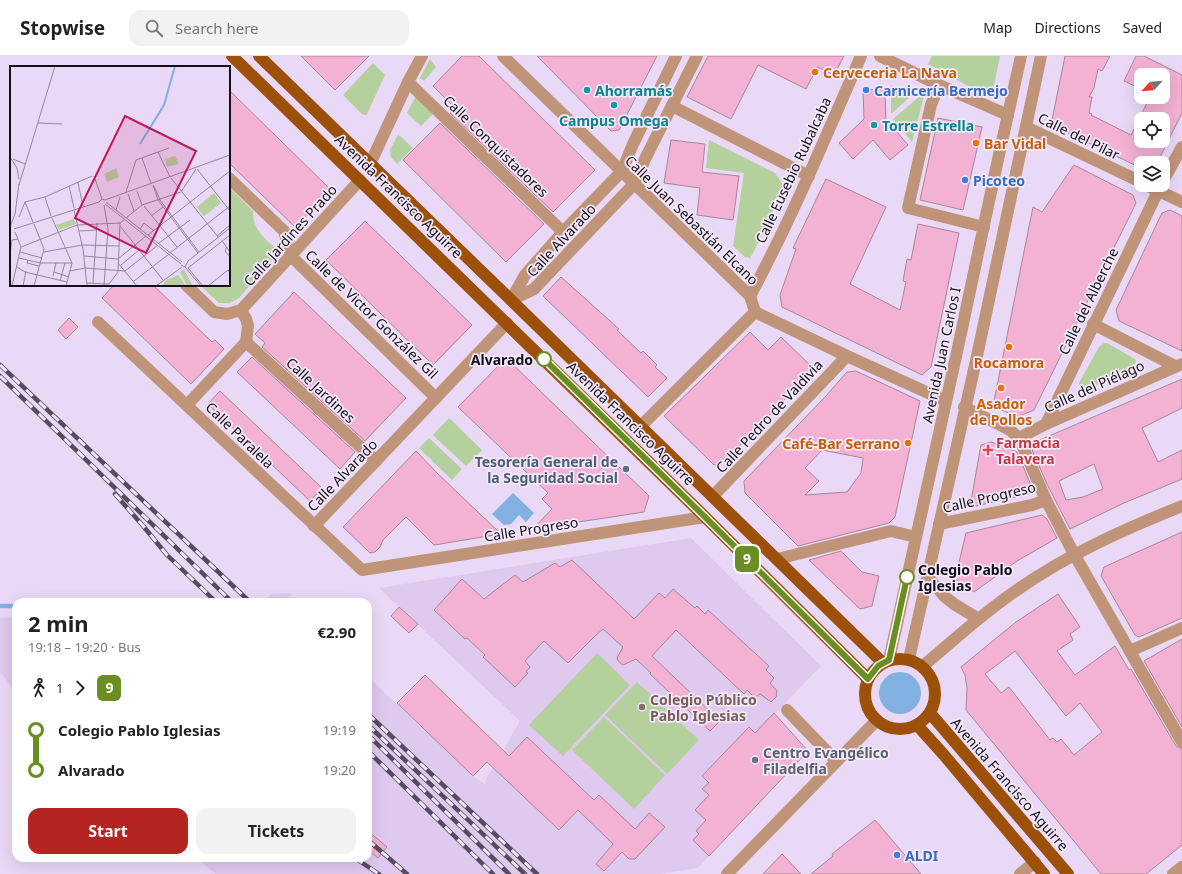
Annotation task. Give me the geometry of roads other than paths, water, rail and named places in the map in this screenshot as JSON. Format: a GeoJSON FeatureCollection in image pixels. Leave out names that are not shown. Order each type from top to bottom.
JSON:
{"type":"FeatureCollection","features":[{"type":"Feature","properties":{"kind":"main road","name":"Avenida Francisco Aguirre"},"geometry":{"type":"LineString","coordinates":[[232,56],[507,323],[868,679]]}},
{"type":"Feature","properties":{"kind":"main road","name":"Avenida Francisco Aguirre"},"geometry":{"type":"LineString","coordinates":[[259,56],[640,427],[713,496],[777,560],[886,661]]}},
{"type":"Feature","properties":{"kind":"main road"},"geometry":{"type":"LineString","coordinates":[[899,658],[909,659],[923,666],[932,677],[935,688],[935,703],[930,713],[917,725],[905,729],[896,729],[877,720],[870,712],[866,701],[865,690],[868,679],[873,671],[886,661],[899,658]]}},
{"type":"Feature","properties":{"kind":"main road","name":"Avenida Francisco Aguirre"},"geometry":{"type":"LineString","coordinates":[[930,713],[1068,874]]}},
{"type":"Feature","properties":{"kind":"main road"},"geometry":{"type":"LineString","coordinates":[[917,725],[1044,874]]}},
{"type":"Feature","properties":{"kind":"street"},"geometry":{"type":"LineString","coordinates":[[370,164],[408,82],[422,56]]}},
{"type":"Feature","properties":{"kind":"street","name":"Calle Juan Sebastián Elcano"},"geometry":{"type":"LineString","coordinates":[[503,56],[750,296],[754,312]]}},
{"type":"Feature","properties":{"kind":"street","name":"Calle Alvarado"},"geometry":{"type":"LineString","coordinates":[[511,300],[525,275],[563,232],[622,171],[633,144],[676,56]]}},
{"type":"Feature","properties":{"kind":"street","name":"Calle Alvarado"},"geometry":{"type":"LineString","coordinates":[[511,300],[534,289],[634,184],[697,56]]}},
{"type":"Feature","properties":{"kind":"street","name":"Calle Eusebio Rubalcaba"},"geometry":{"type":"LineString","coordinates":[[750,296],[809,176],[861,56]]}},
{"type":"Feature","properties":{"kind":"street"},"geometry":{"type":"LineString","coordinates":[[880,56],[938,85],[1008,114]]}},
{"type":"Feature","properties":{"kind":"street","name":"Avenida Juan Carlos I"},"geometry":{"type":"LineString","coordinates":[[886,661],[916,537],[984,227],[996,164],[1021,56]]}},
{"type":"Feature","properties":{"kind":"street"},"geometry":{"type":"LineString","coordinates":[[909,659],[928,578],[1041,56]]}},
{"type":"Feature","properties":{"kind":"street","name":"Calle Conquistadores"},"geometry":{"type":"LineString","coordinates":[[408,82],[563,232]]}},
{"type":"Feature","properties":{"kind":"street"},"geometry":{"type":"LineString","coordinates":[[938,85],[931,106],[908,208],[984,227]]}},
{"type":"Feature","properties":{"kind":"street"},"geometry":{"type":"LineString","coordinates":[[672,106],[809,176]]}},
{"type":"Feature","properties":{"kind":"street","name":"Calle del Pilar"},"geometry":{"type":"LineString","coordinates":[[1026,127],[1134,179]]}},
{"type":"Feature","properties":{"kind":"street","name":"Calle del Alberche"},"geometry":{"type":"LineString","coordinates":[[1170,169],[1182,147]]}},
{"type":"Feature","properties":{"kind":"street","name":"Calle de Victor González Gil"},"geometry":{"type":"LineString","coordinates":[[230,179],[284,231],[292,256],[436,398]]}},
{"type":"Feature","properties":{"kind":"street","name":"Calle Jardines Prado"},"geometry":{"type":"LineString","coordinates":[[241,310],[360,180]]}},
{"type":"Feature","properties":{"kind":"street","name":"Calle del Alberche"},"geometry":{"type":"LineString","coordinates":[[1046,424],[1158,192]]}},
{"type":"Feature","properties":{"kind":"street"},"geometry":{"type":"LineString","coordinates":[[1169,192],[1182,202]]}},
{"type":"Feature","properties":{"kind":"street"},"geometry":{"type":"LineString","coordinates":[[187,286],[214,312],[227,314],[241,310],[248,326],[246,342],[187,405]]}},
{"type":"Feature","properties":{"kind":"street"},"geometry":{"type":"LineString","coordinates":[[640,427],[754,312],[946,401]]}},
{"type":"Feature","properties":{"kind":"street","name":"Calle Paralela"},"geometry":{"type":"LineString","coordinates":[[98,322],[362,570]]}},
{"type":"Feature","properties":{"kind":"street","name":"Calle Alvarado"},"geometry":{"type":"LineString","coordinates":[[314,526],[507,323]]}},
{"type":"Feature","properties":{"kind":"street"},"geometry":{"type":"LineString","coordinates":[[1093,324],[1179,365]]}},
{"type":"Feature","properties":{"kind":"street","name":"Calle Jardines"},"geometry":{"type":"LineString","coordinates":[[246,342],[376,461]]}},
{"type":"Feature","properties":{"kind":"street","name":"Calle Pedro de Valdivia"},"geometry":{"type":"LineString","coordinates":[[713,496],[847,356]]}},
{"type":"Feature","properties":{"kind":"street","name":"Calle del Piélago"},"geometry":{"type":"LineString","coordinates":[[1019,438],[1046,424],[1179,365]]}},
{"type":"Feature","properties":{"kind":"street"},"geometry":{"type":"LineString","coordinates":[[964,407],[1010,430],[1019,438],[1046,500],[1074,554],[1182,742]]}},
{"type":"Feature","properties":{"kind":"street","name":"Calle Progreso"},"geometry":{"type":"LineString","coordinates":[[939,524],[1032,505],[1046,500]]}},
{"type":"Feature","properties":{"kind":"street"},"geometry":{"type":"LineString","coordinates":[[923,666],[977,618],[1018,589],[1074,554],[1137,524],[1182,506]]}},
{"type":"Feature","properties":{"kind":"street","name":"Calle Progreso"},"geometry":{"type":"LineString","coordinates":[[362,570],[705,517]]}},
{"type":"Feature","properties":{"kind":"street"},"geometry":{"type":"LineString","coordinates":[[777,560],[891,531],[916,537]]}},
{"type":"Feature","properties":{"kind":"street"},"geometry":{"type":"LineString","coordinates":[[928,578],[944,596],[977,618]]}},
{"type":"Feature","properties":{"kind":"street"},"geometry":{"type":"LineString","coordinates":[[1130,651],[1182,628]]}},
{"type":"Feature","properties":{"kind":"street"},"geometry":{"type":"LineString","coordinates":[[787,710],[836,761]]}},
{"type":"Feature","properties":{"kind":"street"},"geometry":{"type":"LineString","coordinates":[[727,874],[877,720]]}},
{"type":"Feature","properties":{"kind":"street"},"geometry":{"type":"LineString","coordinates":[[1020,874],[1035,862]]}},
{"type":"Feature","properties":{"kind":"street"},"geometry":{"type":"LineString","coordinates":[[1173,874],[1182,867]]}},
{"type":"Feature","properties":{"kind":"water"},"geometry":{"type":"Polygon","coordinates":[[[513,493],[534,513],[526,522],[519,515],[511,524],[504,525],[492,514],[513,493]]]}},
{"type":"Feature","properties":{"kind":"water"},"geometry":{"type":"Polygon","coordinates":[[[900,672],[915,678],[921,693],[915,708],[900,714],[885,708],[879,693],[885,678],[900,672]]]}},
{"type":"Feature","properties":{"kind":"waterway"},"geometry":{"type":"LineString","coordinates":[[0,606],[12,606]]}},
{"type":"Feature","properties":{"kind":"railway"},"geometry":{"type":"LineString","coordinates":[[0,365],[246,598]]}},
{"type":"Feature","properties":{"kind":"railway"},"geometry":{"type":"LineString","coordinates":[[0,376],[228,598]]}},
{"type":"Feature","properties":{"kind":"railway"},"geometry":{"type":"LineString","coordinates":[[115,494],[167,555],[212,598]]}},
{"type":"Feature","properties":{"kind":"railway"},"geometry":{"type":"LineString","coordinates":[[372,718],[537,874]]}},
{"type":"Feature","properties":{"kind":"railway"},"geometry":{"type":"LineString","coordinates":[[372,729],[525,874]]}},
{"type":"Feature","properties":{"kind":"railway"},"geometry":{"type":"LineString","coordinates":[[372,739],[509,874]]}},
{"type":"Feature","properties":{"kind":"railway"},"geometry":{"type":"LineString","coordinates":[[372,755],[493,874]]}},
{"type":"Feature","properties":{"kind":"railway"},"geometry":{"type":"LineString","coordinates":[[372,843],[407,874]]}},
{"type":"Feature","properties":{"kind":"railway"},"geometry":{"type":"LineString","coordinates":[[361,862],[379,874]]}},
{"type":"Feature","properties":{"kind":"place","name":"Cerveceria La Nava"},"geometry":{"type":"Point","coordinates":[815,72]}},
{"type":"Feature","properties":{"kind":"place","name":"Ahorramás"},"geometry":{"type":"Point","coordinates":[587,90]}},
{"type":"Feature","properties":{"kind":"place","name":"Carnicería Bermejo"},"geometry":{"type":"Point","coordinates":[866,90]}},
{"type":"Feature","properties":{"kind":"place","name":"Campus Omega"},"geometry":{"type":"Point","coordinates":[614,105]}},
{"type":"Feature","properties":{"kind":"place","name":"Torre Estrella"},"geometry":{"type":"Point","coordinates":[874,125]}},
{"type":"Feature","properties":{"kind":"place","name":"Bar Vidal"},"geometry":{"type":"Point","coordinates":[976,143]}},
{"type":"Feature","properties":{"kind":"place","name":"Picoteo"},"geometry":{"type":"Point","coordinates":[965,180]}},
{"type":"Feature","properties":{"kind":"place","name":"Rocamora"},"geometry":{"type":"Point","coordinates":[1009,347]}},
{"type":"Feature","properties":{"kind":"place","name":"Alvarado"},"geometry":{"type":"Point","coordinates":[544,359]}},
{"type":"Feature","properties":{"kind":"place","name":"Asador de Pollos"},"geometry":{"type":"Point","coordinates":[1001,388]}},
{"type":"Feature","properties":{"kind":"place","name":"Café-Bar Serrano"},"geometry":{"type":"Point","coordinates":[908,443]}},
{"type":"Feature","properties":{"kind":"place","name":"Farmacia Talavera"},"geometry":{"type":"Point","coordinates":[988,450]}},
{"type":"Feature","properties":{"kind":"place","name":"Tesorería General de la Seguridad Social"},"geometry":{"type":"Point","coordinates":[626,469]}},
{"type":"Feature","properties":{"kind":"place","name":"Colegio Pablo Iglesias"},"geometry":{"type":"Point","coordinates":[907,577]}},
{"type":"Feature","properties":{"kind":"place","name":"Colegio Público Pablo Iglesias"},"geometry":{"type":"Point","coordinates":[642,707]}},
{"type":"Feature","properties":{"kind":"place","name":"Centro Evangélico Filadelfia"},"geometry":{"type":"Point","coordinates":[755,760]}},
{"type":"Feature","properties":{"kind":"place","name":"ALDI"},"geometry":{"type":"Point","coordinates":[897,855]}}]}
